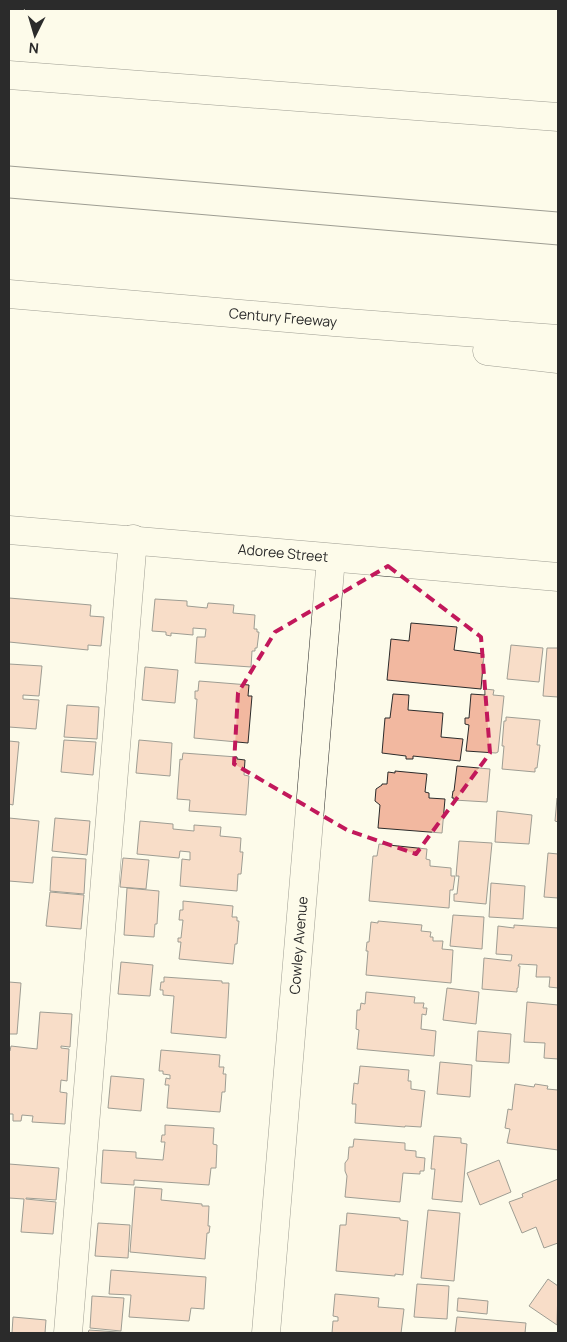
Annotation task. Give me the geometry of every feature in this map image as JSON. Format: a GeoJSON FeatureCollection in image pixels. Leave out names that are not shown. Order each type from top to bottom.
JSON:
{"type":"FeatureCollection","features":[{"type":"Feature","properties":{"kind":"main road"},"geometry":{"type":"LineString","coordinates":[[9,75],[558,117]]}},
{"type":"Feature","properties":{"kind":"main road","name":"Century Freeway"},"geometry":{"type":"LineString","coordinates":[[9,294],[558,339]]}},
{"type":"Feature","properties":{"kind":"main road"},"geometry":{"type":"LineString","coordinates":[[334,322],[401,341],[558,360]]}},
{"type":"Feature","properties":{"kind":"main road","name":"Adoree Street"},"geometry":{"type":"LineString","coordinates":[[9,530],[133,539],[558,577]]}},
{"type":"Feature","properties":{"kind":"main road"},"geometry":{"type":"LineString","coordinates":[[68,1333],[133,539]]}},
{"type":"Feature","properties":{"kind":"main road","name":"Cowley Avenue"},"geometry":{"type":"LineString","coordinates":[[266,1333],[332,558]]}},
{"type":"Feature","properties":{"kind":"highlighted area"},"geometry":{"type":"Polygon","coordinates":[[[388,566],[481,637],[490,753],[416,854],[347,830],[234,764],[238,693],[275,632],[388,566]]]}},
{"type":"Feature","properties":{"kind":"building"},"geometry":{"type":"Polygon","coordinates":[[[9,598],[91,605],[90,616],[104,617],[101,646],[88,645],[88,650],[9,642],[9,598]]]}},
{"type":"Feature","properties":{"kind":"building"},"geometry":{"type":"Polygon","coordinates":[[[155,599],[187,601],[187,606],[207,608],[208,603],[234,605],[233,613],[255,615],[254,629],[257,629],[257,632],[259,632],[257,648],[255,648],[255,651],[252,651],[251,667],[195,663],[197,637],[205,637],[206,629],[193,628],[193,635],[171,633],[171,636],[166,635],[166,632],[152,631],[155,599]]]}},
{"type":"Feature","properties":{"kind":"building"},"geometry":{"type":"Polygon","coordinates":[[[411,623],[457,627],[454,650],[484,654],[481,689],[387,680],[391,639],[409,641],[411,623]]]}},
{"type":"Feature","properties":{"kind":"building"},"geometry":{"type":"Polygon","coordinates":[[[511,645],[543,648],[539,682],[507,679],[511,645]]]}},
{"type":"Feature","properties":{"kind":"building"},"geometry":{"type":"Polygon","coordinates":[[[547,648],[558,648],[558,697],[543,696],[547,648]]]}},
{"type":"Feature","properties":{"kind":"building"},"geometry":{"type":"Polygon","coordinates":[[[9,664],[42,666],[39,696],[23,695],[23,699],[39,700],[36,729],[9,727],[9,664]]]}},
{"type":"Feature","properties":{"kind":"building"},"geometry":{"type":"Polygon","coordinates":[[[145,667],[178,670],[175,703],[142,700],[145,667]]]}},
{"type":"Feature","properties":{"kind":"building"},"geometry":{"type":"Polygon","coordinates":[[[199,681],[249,685],[248,696],[252,696],[248,743],[194,738],[197,699],[195,699],[195,691],[198,691],[199,681]]]}},
{"type":"Feature","properties":{"kind":"building"},"geometry":{"type":"Polygon","coordinates":[[[485,689],[494,690],[493,695],[504,696],[498,752],[496,753],[466,751],[469,725],[465,724],[465,718],[469,718],[471,694],[485,695],[485,689]]]}},
{"type":"Feature","properties":{"kind":"building"},"geometry":{"type":"Polygon","coordinates":[[[393,694],[409,695],[408,710],[443,713],[441,737],[463,739],[460,761],[413,756],[413,759],[406,759],[406,756],[382,753],[385,718],[390,718],[393,694]]]}},
{"type":"Feature","properties":{"kind":"building"},"geometry":{"type":"Polygon","coordinates":[[[67,705],[99,707],[97,739],[64,737],[67,705]]]}},
{"type":"Feature","properties":{"kind":"building"},"geometry":{"type":"Polygon","coordinates":[[[506,717],[540,720],[537,745],[540,745],[535,772],[502,769],[504,746],[502,746],[506,717]]]}},
{"type":"Feature","properties":{"kind":"building"},"geometry":{"type":"Polygon","coordinates":[[[64,740],[96,742],[93,775],[61,772],[64,740]]]}},
{"type":"Feature","properties":{"kind":"building"},"geometry":{"type":"Polygon","coordinates":[[[139,740],[172,743],[170,776],[136,773],[139,740]]]}},
{"type":"Feature","properties":{"kind":"building"},"geometry":{"type":"Polygon","coordinates":[[[9,741],[19,742],[13,805],[9,804],[9,741]]]}},
{"type":"Feature","properties":{"kind":"building"},"geometry":{"type":"Polygon","coordinates":[[[183,753],[237,757],[237,759],[245,760],[244,775],[249,776],[246,815],[189,811],[190,800],[177,799],[180,759],[182,760],[183,753]]]}},
{"type":"Feature","properties":{"kind":"building"},"geometry":{"type":"Polygon","coordinates":[[[457,766],[490,769],[487,802],[454,800],[452,798],[457,766]]]}},
{"type":"Feature","properties":{"kind":"building"},"geometry":{"type":"Polygon","coordinates":[[[395,771],[427,774],[425,792],[429,793],[429,798],[445,799],[442,833],[378,828],[380,805],[375,801],[376,789],[382,784],[387,784],[388,772],[395,773],[395,771]]]}},
{"type":"Feature","properties":{"kind":"building"},"geometry":{"type":"Polygon","coordinates":[[[558,798],[558,822],[555,821],[558,798]]]}},
{"type":"Feature","properties":{"kind":"building"},"geometry":{"type":"Polygon","coordinates":[[[497,811],[532,815],[529,844],[495,842],[497,811]]]}},
{"type":"Feature","properties":{"kind":"building"},"geometry":{"type":"Polygon","coordinates":[[[9,818],[39,821],[33,883],[9,881],[9,818]]]}},
{"type":"Feature","properties":{"kind":"building"},"geometry":{"type":"Polygon","coordinates":[[[55,818],[90,821],[87,855],[52,851],[55,818]]]}},
{"type":"Feature","properties":{"kind":"building"},"geometry":{"type":"Polygon","coordinates":[[[140,821],[173,824],[173,829],[194,831],[194,825],[221,827],[220,836],[241,838],[240,852],[243,852],[241,874],[238,874],[237,891],[180,886],[182,859],[190,860],[190,852],[180,851],[179,858],[137,854],[140,821]]]}},
{"type":"Feature","properties":{"kind":"building"},"geometry":{"type":"Polygon","coordinates":[[[459,841],[492,843],[486,904],[454,901],[454,894],[457,894],[459,876],[456,876],[459,841]]]}},
{"type":"Feature","properties":{"kind":"building"},"geometry":{"type":"Polygon","coordinates":[[[379,844],[427,849],[426,859],[430,860],[430,866],[451,868],[451,876],[455,876],[453,890],[450,890],[449,908],[369,901],[373,856],[377,856],[379,844]]]}},
{"type":"Feature","properties":{"kind":"building"},"geometry":{"type":"Polygon","coordinates":[[[548,853],[558,854],[558,898],[544,897],[548,853]]]}},
{"type":"Feature","properties":{"kind":"building"},"geometry":{"type":"Polygon","coordinates":[[[52,857],[86,859],[84,894],[50,891],[52,857]]]}},
{"type":"Feature","properties":{"kind":"building"},"geometry":{"type":"Polygon","coordinates":[[[123,858],[149,860],[146,889],[120,887],[123,858]]]}},
{"type":"Feature","properties":{"kind":"building"},"geometry":{"type":"Polygon","coordinates":[[[491,883],[525,886],[523,919],[489,917],[491,883]]]}},
{"type":"Feature","properties":{"kind":"building"},"geometry":{"type":"Polygon","coordinates":[[[127,888],[159,891],[157,924],[155,924],[154,937],[124,935],[127,888]]]}},
{"type":"Feature","properties":{"kind":"building"},"geometry":{"type":"Polygon","coordinates":[[[50,892],[84,895],[81,929],[46,926],[50,892]]]}},
{"type":"Feature","properties":{"kind":"building"},"geometry":{"type":"Polygon","coordinates":[[[183,901],[233,906],[232,917],[237,917],[237,921],[239,921],[233,964],[179,959],[181,942],[178,942],[178,938],[181,938],[183,920],[179,920],[180,910],[183,910],[183,901]]]}},
{"type":"Feature","properties":{"kind":"building"},"geometry":{"type":"Polygon","coordinates":[[[453,915],[484,917],[482,949],[450,946],[453,915]]]}},
{"type":"Feature","properties":{"kind":"building"},"geometry":{"type":"Polygon","coordinates":[[[378,921],[422,925],[421,931],[431,932],[430,937],[433,937],[433,941],[443,941],[442,949],[453,950],[451,983],[366,975],[368,951],[366,951],[371,922],[378,923],[378,921]]]}},
{"type":"Feature","properties":{"kind":"building"},"geometry":{"type":"Polygon","coordinates":[[[514,925],[558,928],[558,988],[549,987],[550,977],[536,977],[537,965],[519,964],[517,992],[482,989],[484,958],[511,961],[512,955],[496,954],[498,926],[514,928],[514,925]]]}},
{"type":"Feature","properties":{"kind":"building"},"geometry":{"type":"Polygon","coordinates":[[[121,962],[153,965],[150,996],[118,994],[121,962]]]}},
{"type":"Feature","properties":{"kind":"building"},"geometry":{"type":"Polygon","coordinates":[[[164,977],[229,983],[226,1038],[171,1033],[174,996],[163,995],[163,990],[160,990],[164,977]]]}},
{"type":"Feature","properties":{"kind":"building"},"geometry":{"type":"Polygon","coordinates":[[[9,982],[21,983],[17,1034],[9,1034],[9,982]]]}},
{"type":"Feature","properties":{"kind":"building"},"geometry":{"type":"Polygon","coordinates":[[[447,988],[479,992],[476,1024],[443,1020],[447,988]]]}},
{"type":"Feature","properties":{"kind":"building"},"geometry":{"type":"Polygon","coordinates":[[[366,992],[415,997],[414,1003],[424,1003],[423,1008],[427,1008],[426,1015],[422,1014],[421,1029],[436,1031],[434,1056],[357,1049],[359,1030],[356,1029],[357,1010],[360,1010],[361,1003],[365,1004],[366,992]]]}},
{"type":"Feature","properties":{"kind":"building"},"geometry":{"type":"Polygon","coordinates":[[[527,1002],[558,1005],[558,1059],[544,1058],[545,1043],[524,1042],[527,1002]]]}},
{"type":"Feature","properties":{"kind":"building"},"geometry":{"type":"Polygon","coordinates":[[[40,1012],[72,1014],[70,1047],[61,1046],[61,1048],[69,1049],[67,1081],[61,1080],[60,1092],[67,1093],[65,1124],[32,1122],[33,1116],[22,1115],[21,1121],[13,1121],[13,1114],[9,1114],[9,1051],[11,1046],[37,1049],[40,1012]]]}},
{"type":"Feature","properties":{"kind":"building"},"geometry":{"type":"Polygon","coordinates":[[[478,1031],[511,1034],[509,1063],[476,1061],[478,1031]]]}},
{"type":"Feature","properties":{"kind":"building"},"geometry":{"type":"Polygon","coordinates":[[[161,1050],[220,1055],[219,1067],[224,1067],[223,1074],[226,1074],[225,1092],[222,1092],[220,1112],[167,1108],[169,1085],[165,1085],[166,1078],[170,1079],[170,1075],[159,1071],[161,1050]]]}},
{"type":"Feature","properties":{"kind":"building"},"geometry":{"type":"Polygon","coordinates":[[[440,1062],[472,1065],[470,1097],[437,1094],[440,1062]]]}},
{"type":"Feature","properties":{"kind":"building"},"geometry":{"type":"Polygon","coordinates":[[[360,1066],[409,1070],[408,1081],[411,1081],[411,1089],[425,1091],[421,1127],[355,1123],[356,1104],[352,1104],[354,1083],[358,1084],[360,1066]]]}},
{"type":"Feature","properties":{"kind":"building"},"geometry":{"type":"Polygon","coordinates":[[[111,1076],[144,1079],[141,1111],[108,1108],[111,1076]]]}},
{"type":"Feature","properties":{"kind":"building"},"geometry":{"type":"Polygon","coordinates":[[[515,1084],[534,1087],[535,1084],[548,1086],[547,1089],[558,1090],[558,1150],[507,1143],[510,1129],[505,1128],[508,1109],[512,1110],[515,1084]]]}},
{"type":"Feature","properties":{"kind":"building"},"geometry":{"type":"Polygon","coordinates":[[[165,1125],[214,1128],[213,1144],[217,1145],[216,1168],[211,1168],[209,1185],[134,1180],[134,1185],[101,1183],[103,1150],[136,1152],[136,1158],[163,1160],[165,1142],[161,1142],[162,1135],[165,1135],[165,1125]]]}},
{"type":"Feature","properties":{"kind":"building"},"geometry":{"type":"Polygon","coordinates":[[[434,1136],[461,1138],[461,1143],[467,1144],[462,1202],[432,1199],[435,1169],[431,1169],[434,1136]]]}},
{"type":"Feature","properties":{"kind":"building"},"geometry":{"type":"Polygon","coordinates":[[[354,1139],[405,1143],[405,1150],[416,1151],[416,1157],[425,1158],[424,1171],[420,1171],[420,1174],[403,1173],[400,1202],[345,1197],[347,1176],[345,1163],[348,1159],[349,1147],[353,1147],[354,1139]]]}},
{"type":"Feature","properties":{"kind":"building"},"geometry":{"type":"Polygon","coordinates":[[[499,1160],[511,1192],[480,1205],[467,1173],[499,1160]]]}},
{"type":"Feature","properties":{"kind":"building"},"geometry":{"type":"Polygon","coordinates":[[[9,1164],[59,1168],[56,1200],[26,1198],[56,1202],[53,1234],[21,1232],[24,1199],[9,1198],[9,1164]]]}},
{"type":"Feature","properties":{"kind":"building"},"geometry":{"type":"Polygon","coordinates":[[[558,1179],[558,1243],[544,1248],[536,1227],[522,1233],[509,1202],[523,1197],[522,1194],[558,1179]]]}},
{"type":"Feature","properties":{"kind":"building"},"geometry":{"type":"Polygon","coordinates":[[[135,1187],[162,1189],[161,1200],[209,1206],[208,1226],[210,1226],[209,1233],[207,1233],[205,1259],[130,1252],[135,1187]]]}},
{"type":"Feature","properties":{"kind":"building"},"geometry":{"type":"Polygon","coordinates":[[[428,1210],[460,1213],[454,1281],[421,1278],[428,1210]]]}},
{"type":"Feature","properties":{"kind":"building"},"geometry":{"type":"Polygon","coordinates":[[[347,1213],[400,1218],[400,1220],[408,1221],[403,1275],[336,1271],[340,1225],[346,1225],[347,1213]]]}},
{"type":"Feature","properties":{"kind":"building"},"geometry":{"type":"Polygon","coordinates":[[[98,1223],[130,1225],[128,1258],[95,1256],[98,1223]]]}},
{"type":"Feature","properties":{"kind":"building"},"geometry":{"type":"Polygon","coordinates":[[[111,1270],[206,1277],[204,1309],[191,1308],[189,1321],[129,1317],[131,1295],[109,1294],[111,1270]]]}},
{"type":"Feature","properties":{"kind":"building"},"geometry":{"type":"Polygon","coordinates":[[[548,1279],[558,1286],[557,1325],[529,1306],[548,1279]]]}},
{"type":"Feature","properties":{"kind":"building"},"geometry":{"type":"Polygon","coordinates":[[[417,1284],[449,1286],[447,1319],[414,1317],[417,1284]]]}},
{"type":"Feature","properties":{"kind":"building"},"geometry":{"type":"Polygon","coordinates":[[[335,1294],[379,1298],[378,1307],[404,1309],[401,1333],[332,1333],[333,1321],[338,1321],[338,1317],[333,1316],[335,1294]]]}},
{"type":"Feature","properties":{"kind":"building"},"geometry":{"type":"Polygon","coordinates":[[[92,1296],[124,1298],[121,1331],[90,1328],[92,1296]]]}},
{"type":"Feature","properties":{"kind":"building"},"geometry":{"type":"Polygon","coordinates":[[[458,1298],[488,1301],[487,1314],[457,1311],[458,1298]]]}},
{"type":"Feature","properties":{"kind":"building"},"geometry":{"type":"Polygon","coordinates":[[[13,1317],[46,1320],[45,1333],[12,1333],[13,1317]]]}},
{"type":"Feature","properties":{"kind":"building"},"geometry":{"type":"Polygon","coordinates":[[[457,1317],[526,1323],[525,1333],[455,1333],[457,1317]]]}},
{"type":"Feature","properties":{"kind":"building"},"geometry":{"type":"Polygon","coordinates":[[[89,1330],[131,1333],[88,1333],[89,1330]]]}},
{"type":"Feature","properties":{"kind":"tram line"},"geometry":{"type":"LineString","coordinates":[[9,166],[558,212]]}},
{"type":"Feature","properties":{"kind":"tram line"},"geometry":{"type":"LineString","coordinates":[[9,198],[558,245]]}}]}
